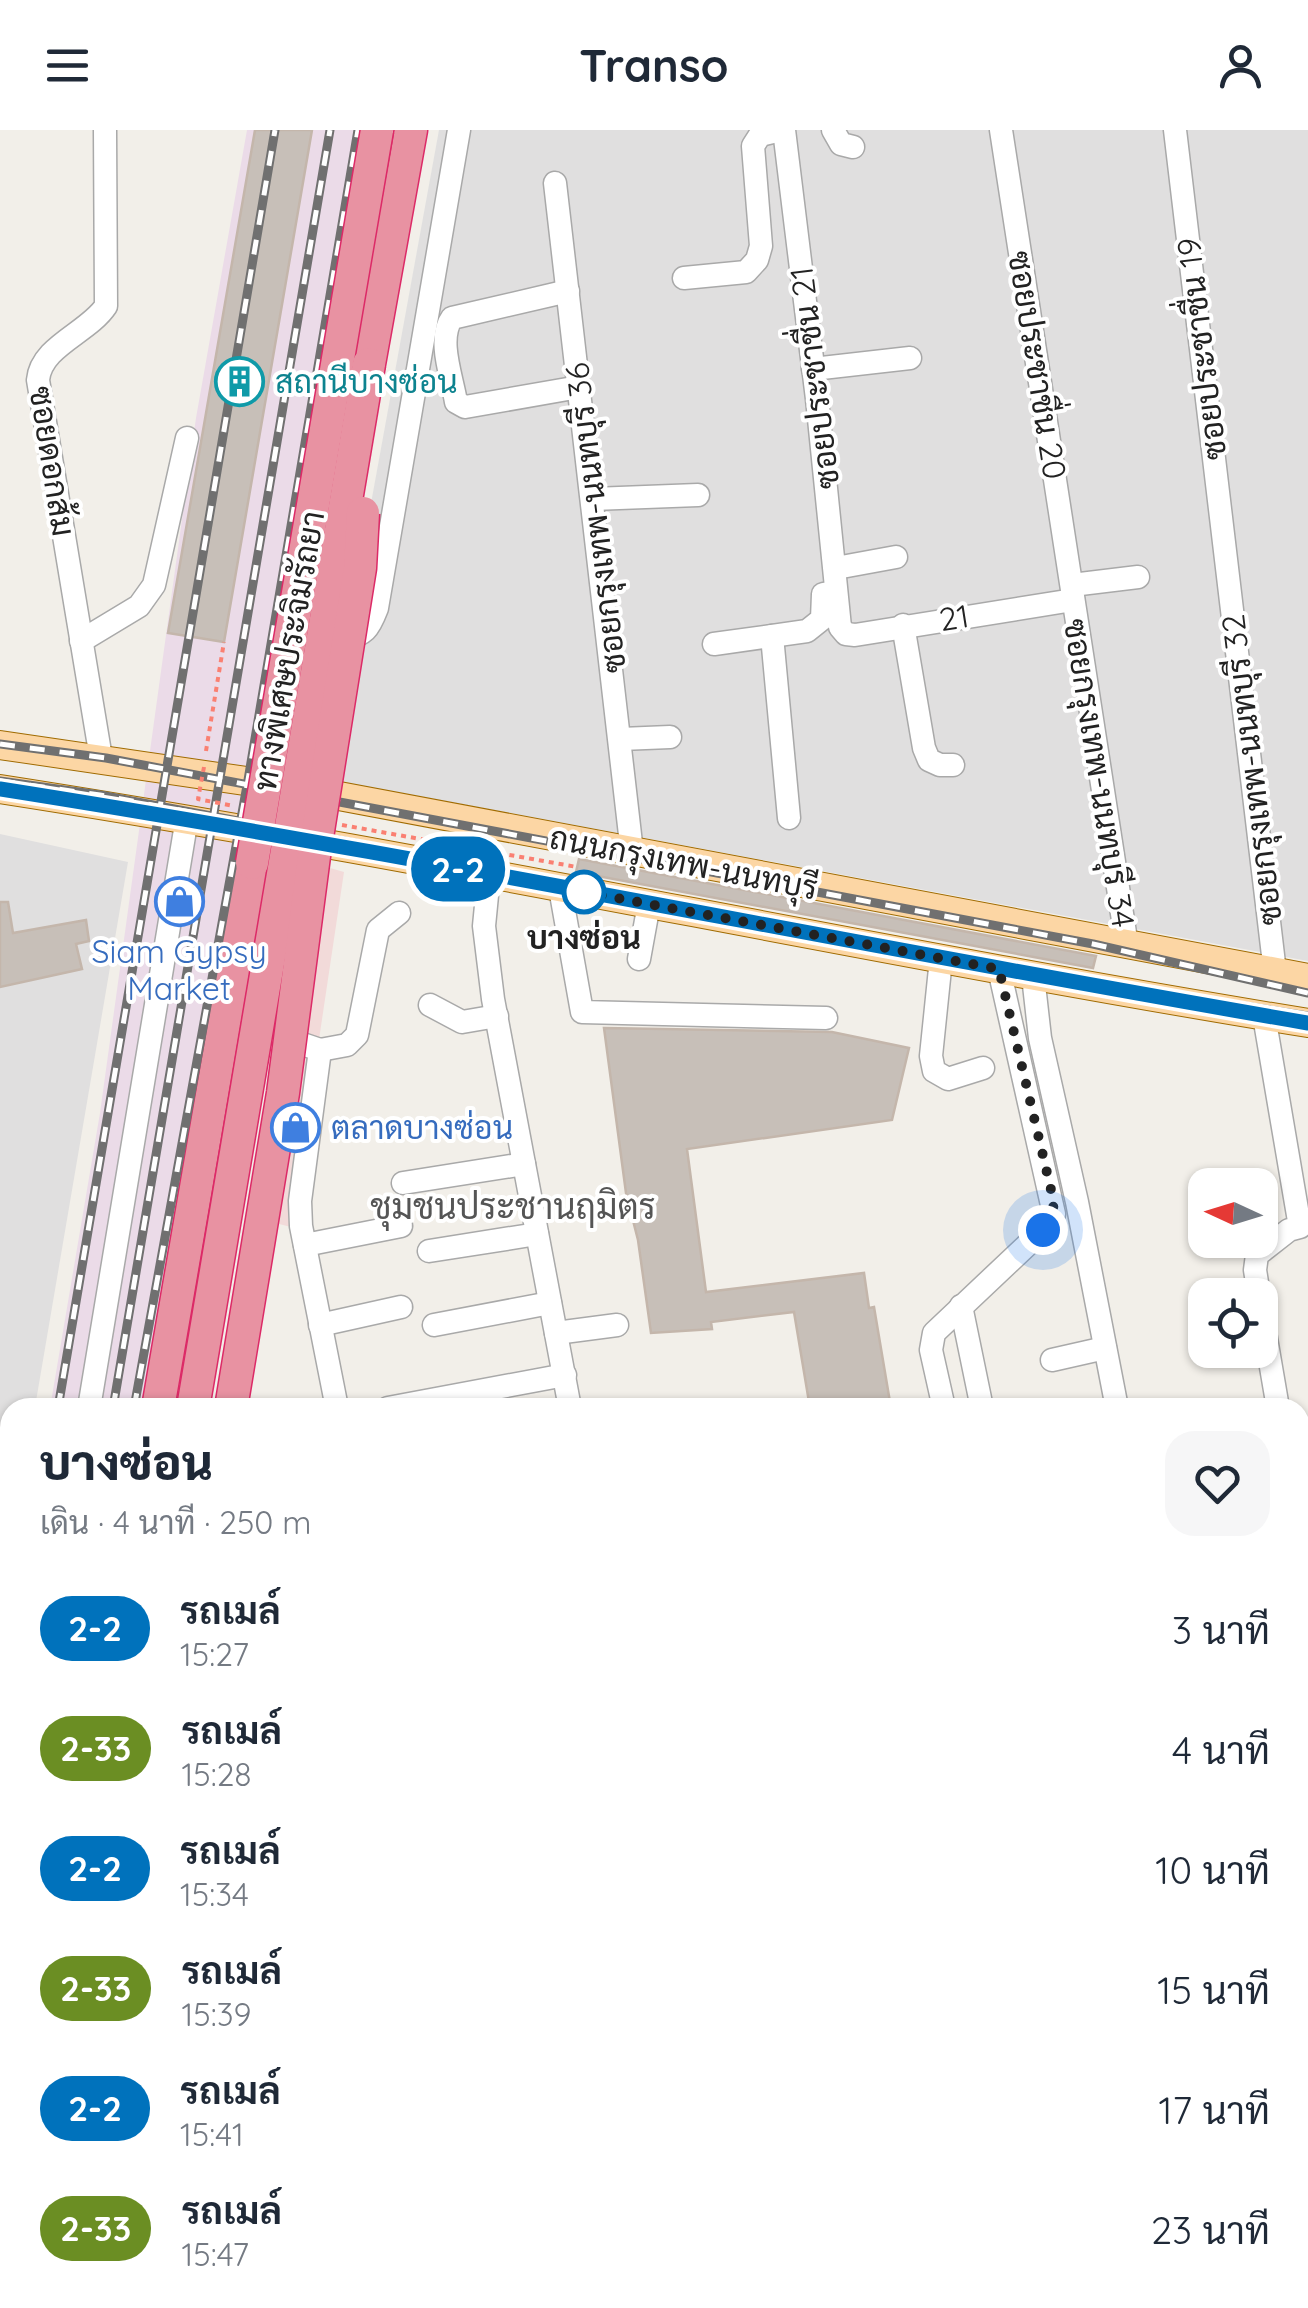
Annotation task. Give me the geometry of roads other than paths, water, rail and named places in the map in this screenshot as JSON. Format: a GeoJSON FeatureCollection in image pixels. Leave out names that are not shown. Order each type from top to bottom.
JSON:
{"type":"FeatureCollection","features":[{"type":"Feature","properties":{"kind":"highway","name":"ทางพิเศษประจิมรัถยา"},"geometry":{"type":"LineString","coordinates":[[160,1398],[377,130]]}},
{"type":"Feature","properties":{"kind":"highway","name":"ทางพิเศษประจิมรัถยา"},"geometry":{"type":"LineString","coordinates":[[192,1398],[411,130]]}},
{"type":"Feature","properties":{"kind":"highway"},"geometry":{"type":"LineString","coordinates":[[233,1398],[283,1092],[314,856],[360,568],[370,364]]}},
{"type":"Feature","properties":{"kind":"main road","name":"ถนนกรุงเทพ-นนทบุรี"},"geometry":{"type":"LineString","coordinates":[[0,744],[307,790],[1308,978]]}},
{"type":"Feature","properties":{"kind":"main road","name":"ถนนกรุงเทพ-นนทบุรี"},"geometry":{"type":"LineString","coordinates":[[0,789],[295,836],[490,875],[569,877],[650,904],[1308,1023]]}},
{"type":"Feature","properties":{"kind":"main road"},"geometry":{"type":"LineString","coordinates":[[192,1398],[253,1026],[307,790]]}},
{"type":"Feature","properties":{"kind":"main road"},"geometry":{"type":"LineString","coordinates":[[766,926],[776,880]]}},
{"type":"Feature","properties":{"kind":"street","name":"ซอยดอกส้ม"},"geometry":{"type":"LineString","coordinates":[[101,758],[38,380],[39,366],[48,356],[90,324],[106,306],[106,130]]}},
{"type":"Feature","properties":{"kind":"street"},"geometry":{"type":"LineString","coordinates":[[307,790],[339,641],[422,130]]}},
{"type":"Feature","properties":{"kind":"street"},"geometry":{"type":"LineString","coordinates":[[339,641],[362,636],[370,627],[376,608],[459,130]]}},
{"type":"Feature","properties":{"kind":"street"},"geometry":{"type":"LineString","coordinates":[[684,278],[746,272],[757,260],[762,246],[753,146],[760,135],[783,130]]}},
{"type":"Feature","properties":{"kind":"street","name":"ซอยประชาชื่น 21"},"geometry":{"type":"LineString","coordinates":[[783,130],[813,369],[829,576],[840,627]]}},
{"type":"Feature","properties":{"kind":"street"},"geometry":{"type":"LineString","coordinates":[[834,130],[841,144],[853,147]]}},
{"type":"Feature","properties":{"kind":"street","name":"ซอยประชาชื่น 20"},"geometry":{"type":"LineString","coordinates":[[1001,130],[1072,592]]}},
{"type":"Feature","properties":{"kind":"street","name":"ซอยประชาชื่น 19"},"geometry":{"type":"LineString","coordinates":[[1174,130],[1228,568]]}},
{"type":"Feature","properties":{"kind":"street","name":"ซอยกรุงเทพ-นนทบุรี 36"},"geometry":{"type":"LineString","coordinates":[[555,184],[632,852]]}},
{"type":"Feature","properties":{"kind":"street"},"geometry":{"type":"LineString","coordinates":[[568,291],[452,318],[446,327],[446,345],[456,402],[465,407],[580,387]]}},
{"type":"Feature","properties":{"kind":"street"},"geometry":{"type":"LineString","coordinates":[[813,369],[910,358]]}},
{"type":"Feature","properties":{"kind":"street"},"geometry":{"type":"LineString","coordinates":[[81,640],[139,606],[154,585],[187,438]]}},
{"type":"Feature","properties":{"kind":"street"},"geometry":{"type":"LineString","coordinates":[[593,498],[698,495]]}},
{"type":"Feature","properties":{"kind":"street"},"geometry":{"type":"LineString","coordinates":[[714,644],[806,631],[822,619],[829,576],[896,558]]}},
{"type":"Feature","properties":{"kind":"street","name":"ซอยกรุงเทพ-นนทบุรี 32"},"geometry":{"type":"LineString","coordinates":[[1228,568],[1275,972]]}},
{"type":"Feature","properties":{"kind":"street","name":"21"},"geometry":{"type":"LineString","coordinates":[[840,627],[846,634],[855,635],[1138,578]]}},
{"type":"Feature","properties":{"kind":"street","name":"ซอยกรุงเทพ-นนทบุรี 34"},"geometry":{"type":"LineString","coordinates":[[1072,592],[1127,946]]}},
{"type":"Feature","properties":{"kind":"street"},"geometry":{"type":"LineString","coordinates":[[903,625],[924,748],[929,760],[953,765]]}},
{"type":"Feature","properties":{"kind":"street"},"geometry":{"type":"LineString","coordinates":[[772,636],[789,818]]}},
{"type":"Feature","properties":{"kind":"street"},"geometry":{"type":"LineString","coordinates":[[621,739],[670,736]]}},
{"type":"Feature","properties":{"kind":"street"},"geometry":{"type":"LineString","coordinates":[[91,1398],[187,818]]}},
{"type":"Feature","properties":{"kind":"street"},"geometry":{"type":"LineString","coordinates":[[490,875],[484,926],[497,1016],[568,1398]]}},
{"type":"Feature","properties":{"kind":"street"},"geometry":{"type":"LineString","coordinates":[[569,877],[582,1012],[826,1018]]}},
{"type":"Feature","properties":{"kind":"street"},"geometry":{"type":"LineString","coordinates":[[639,959],[650,904]]}},
{"type":"Feature","properties":{"kind":"street"},"geometry":{"type":"LineString","coordinates":[[253,1026],[320,1050],[347,1045],[357,1035],[378,930],[399,913]]}},
{"type":"Feature","properties":{"kind":"street"},"geometry":{"type":"LineString","coordinates":[[941,959],[930,1056],[934,1071],[948,1079],[983,1068]]}},
{"type":"Feature","properties":{"kind":"street"},"geometry":{"type":"LineString","coordinates":[[942,1398],[930,1341],[934,1333],[1043,1230],[1054,1214],[999,969]]}},
{"type":"Feature","properties":{"kind":"street"},"geometry":{"type":"LineString","coordinates":[[1033,976],[1040,1038],[1115,1398]]}},
{"type":"Feature","properties":{"kind":"street"},"geometry":{"type":"LineString","coordinates":[[430,1006],[462,1022],[497,1016]]}},
{"type":"Feature","properties":{"kind":"street"},"geometry":{"type":"LineString","coordinates":[[1256,1278],[1256,1255],[1289,1230],[1304,1226],[1264,1016]]}},
{"type":"Feature","properties":{"kind":"street"},"geometry":{"type":"LineString","coordinates":[[320,1050],[300,1201],[334,1398]]}},
{"type":"Feature","properties":{"kind":"street"},"geometry":{"type":"LineString","coordinates":[[404,1184],[524,1164]]}},
{"type":"Feature","properties":{"kind":"street"},"geometry":{"type":"LineString","coordinates":[[305,1244],[402,1226]]}},
{"type":"Feature","properties":{"kind":"street"},"geometry":{"type":"LineString","coordinates":[[429,1252],[537,1234]]}},
{"type":"Feature","properties":{"kind":"street"},"geometry":{"type":"LineString","coordinates":[[434,1325],[550,1303]]}},
{"type":"Feature","properties":{"kind":"street"},"geometry":{"type":"LineString","coordinates":[[961,1306],[980,1398]]}},
{"type":"Feature","properties":{"kind":"street"},"geometry":{"type":"LineString","coordinates":[[320,1325],[401,1308]]}},
{"type":"Feature","properties":{"kind":"street"},"geometry":{"type":"LineString","coordinates":[[556,1333],[616,1326]]}},
{"type":"Feature","properties":{"kind":"street"},"geometry":{"type":"LineString","coordinates":[[1052,1360],[1105,1348]]}},
{"type":"Feature","properties":{"kind":"street"},"geometry":{"type":"LineString","coordinates":[[1271,1368],[1276,1398]]}},
{"type":"Feature","properties":{"kind":"street"},"geometry":{"type":"LineString","coordinates":[[495,1398],[565,1375]]}},
{"type":"Feature","properties":{"kind":"railway"},"geometry":{"type":"LineString","coordinates":[[60,1398],[275,130]]}},
{"type":"Feature","properties":{"kind":"railway"},"geometry":{"type":"LineString","coordinates":[[115,1398],[330,130]]}},
{"type":"Feature","properties":{"kind":"railway"},"geometry":{"type":"LineString","coordinates":[[136,1398],[248,780],[358,130]]}},
{"type":"Feature","properties":{"kind":"railway"},"geometry":{"type":"LineString","coordinates":[[0,744],[106,758],[1093,944],[1308,993]]}},
{"type":"Feature","properties":{"kind":"railway"},"geometry":{"type":"LineString","coordinates":[[0,781],[100,795],[1086,981],[1308,1016]]}},
{"type":"Feature","properties":{"kind":"place","name":"สถานีบางซ่อน"},"geometry":{"type":"Point","coordinates":[240,381]}},
{"type":"Feature","properties":{"kind":"place","name":"บางซ่อน"},"geometry":{"type":"Point","coordinates":[584,892]}},
{"type":"Feature","properties":{"kind":"place","name":"Siam Gypsy Market"},"geometry":{"type":"Point","coordinates":[179,901]}},
{"type":"Feature","properties":{"kind":"place","name":"ตลาดบางซ่อน"},"geometry":{"type":"Point","coordinates":[296,1127]}},
{"type":"Feature","properties":{"kind":"district","name":"ชุมชนประชานฤมิตร"},"geometry":{"type":"Point","coordinates":[513,1206]}}]}
